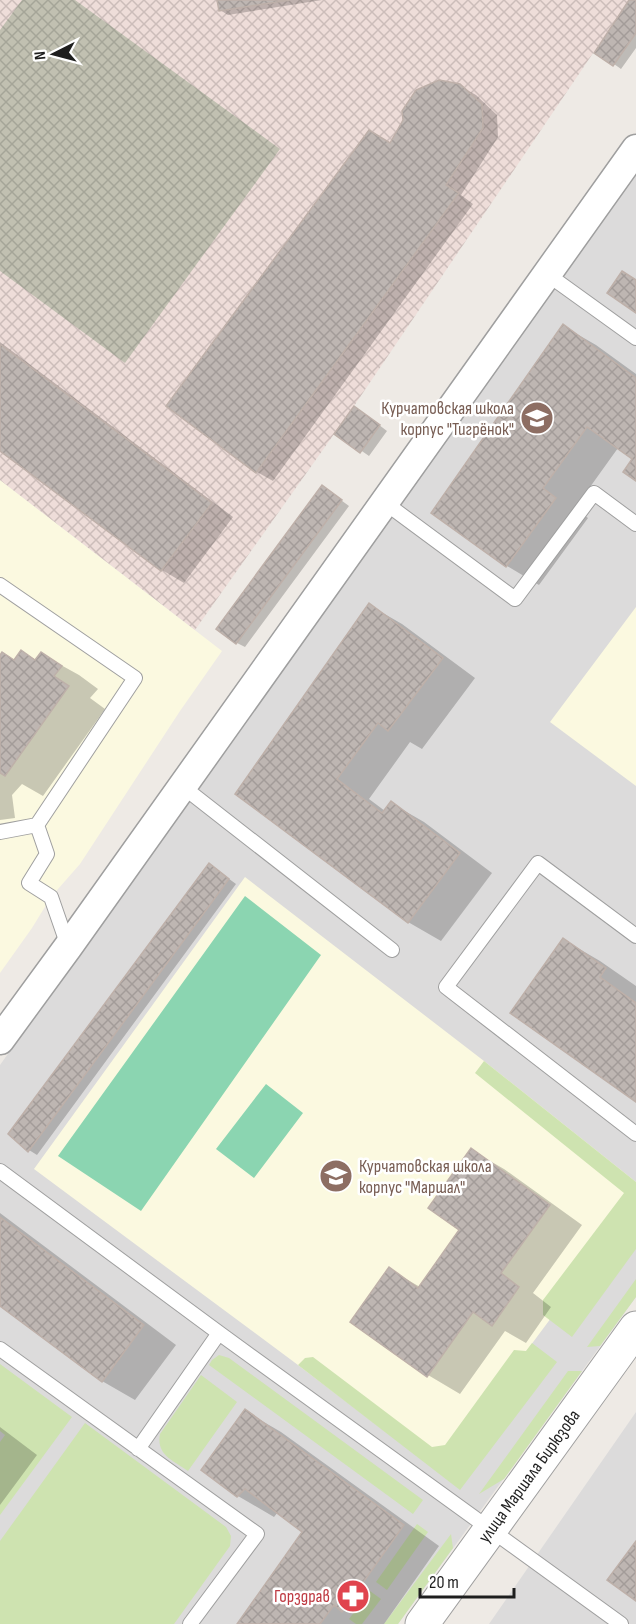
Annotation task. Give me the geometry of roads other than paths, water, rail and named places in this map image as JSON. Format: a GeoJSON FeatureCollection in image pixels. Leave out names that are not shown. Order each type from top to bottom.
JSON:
{"type":"FeatureCollection","features":[{"type":"Feature","properties":{"kind":"street"},"geometry":{"type":"LineString","coordinates":[[0,1040],[636,149]]}},
{"type":"Feature","properties":{"kind":"street","name":"улица Маршала Бирюзова"},"geometry":{"type":"LineString","coordinates":[[422,1624],[633,1340]]}},
{"type":"Feature","properties":{"kind":"lane"},"geometry":{"type":"LineString","coordinates":[[547,274],[636,338]]}},
{"type":"Feature","properties":{"kind":"lane"},"geometry":{"type":"LineString","coordinates":[[384,502],[515,599],[594,493],[636,524]]}},
{"type":"Feature","properties":{"kind":"lane"},"geometry":{"type":"LineString","coordinates":[[0,585],[135,678],[37,825],[0,832]]}},
{"type":"Feature","properties":{"kind":"lane"},"geometry":{"type":"LineString","coordinates":[[182,786],[392,950]]}},
{"type":"Feature","properties":{"kind":"lane"},"geometry":{"type":"LineString","coordinates":[[37,825],[47,854],[29,883],[51,897],[68,947]]}},
{"type":"Feature","properties":{"kind":"lane"},"geometry":{"type":"LineString","coordinates":[[636,936],[538,863],[446,987],[636,1134]]}},
{"type":"Feature","properties":{"kind":"lane"},"geometry":{"type":"LineString","coordinates":[[0,1171],[219,1333],[621,1624]]}},
{"type":"Feature","properties":{"kind":"lane"},"geometry":{"type":"LineString","coordinates":[[138,1449],[219,1333]]}},
{"type":"Feature","properties":{"kind":"lane"},"geometry":{"type":"LineString","coordinates":[[0,1349],[257,1534],[190,1624]]}},
{"type":"Feature","properties":{"kind":"place","name":"Курчатовская школа корпус \"Тигрёнок\""},"geometry":{"type":"Point","coordinates":[537,418]}},
{"type":"Feature","properties":{"kind":"place","name":"Курчатовская школа корпус \"Маршал\""},"geometry":{"type":"Point","coordinates":[336,1176]}},
{"type":"Feature","properties":{"kind":"place","name":"Горздрав"},"geometry":{"type":"Point","coordinates":[353,1596]}}]}
